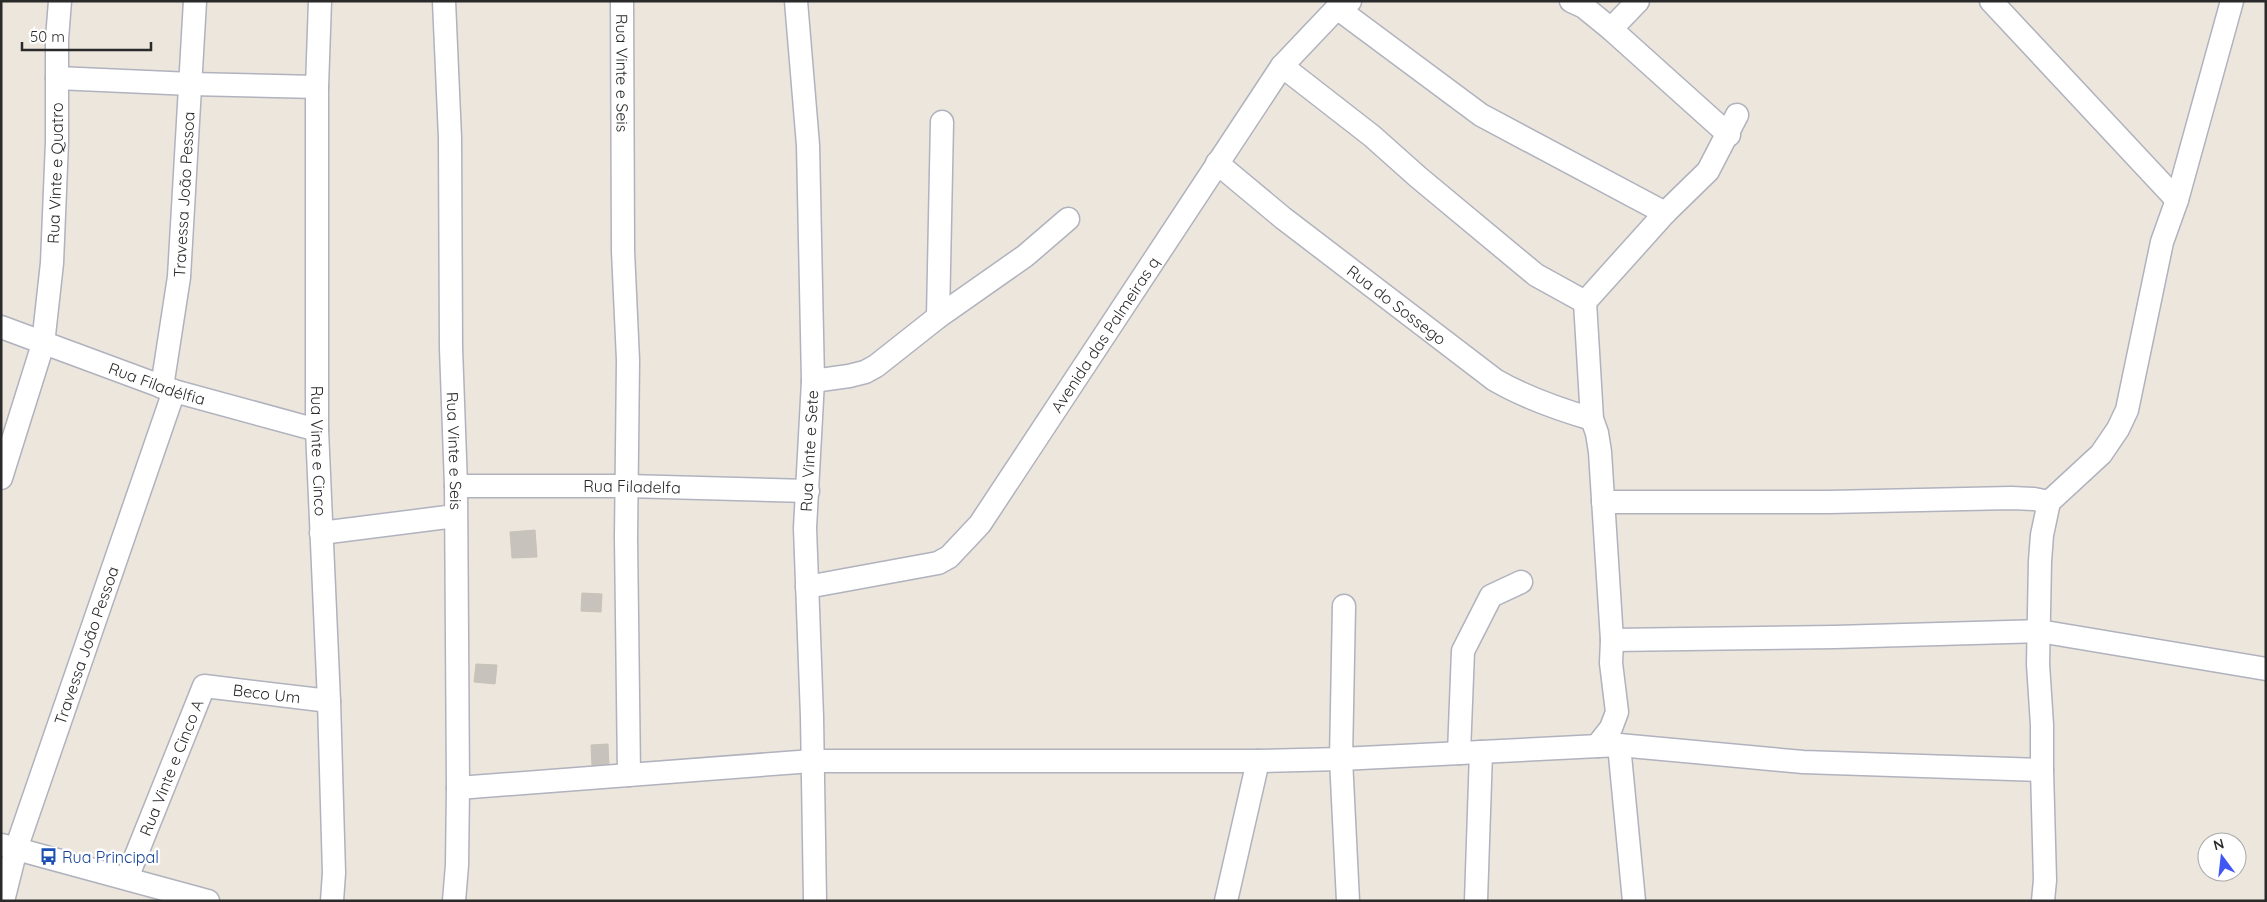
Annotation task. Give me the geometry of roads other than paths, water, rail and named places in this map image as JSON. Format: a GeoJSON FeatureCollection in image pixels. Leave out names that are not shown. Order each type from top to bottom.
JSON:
{"type":"FeatureCollection","features":[{"type":"Feature","properties":{"kind":"street","name":"Rua Vinte e Quatro"},"geometry":{"type":"LineString","coordinates":[[1,478],[43,344],[52,263],[58,78],[57,39],[60,1]]}},
{"type":"Feature","properties":{"kind":"street","name":"Travessa João Pessoa"},"geometry":{"type":"LineString","coordinates":[[3,901],[9,847],[168,389],[179,278],[196,1]]}},
{"type":"Feature","properties":{"kind":"street","name":"Rua Vinte e Cinco"},"geometry":{"type":"LineString","coordinates":[[320,1],[317,87],[317,430],[329,701],[334,873],[332,901]]}},
{"type":"Feature","properties":{"kind":"street","name":"Rua Vinte e Seis"},"geometry":{"type":"LineString","coordinates":[[444,1],[450,138],[451,348],[456,486],[458,788],[454,901]]}},
{"type":"Feature","properties":{"kind":"street","name":"Rua Vinte e Seis"},"geometry":{"type":"LineString","coordinates":[[622,1],[623,251],[628,360],[629,775]]}},
{"type":"Feature","properties":{"kind":"street","name":"Rua Vinte e Sete"},"geometry":{"type":"LineString","coordinates":[[796,1],[808,145],[813,380],[805,528],[815,901]]}},
{"type":"Feature","properties":{"kind":"street"},"geometry":{"type":"LineString","coordinates":[[1571,1],[1584,7],[1733,125],[1708,171],[1665,212],[1585,302],[1592,419],[1598,443],[1603,502],[1612,640],[1611,663],[1617,712],[1611,728],[1608,745]]}},
{"type":"Feature","properties":{"kind":"street"},"geometry":{"type":"LineString","coordinates":[[1611,29],[1638,1]]}},
{"type":"Feature","properties":{"kind":"street"},"geometry":{"type":"LineString","coordinates":[[1991,1],[2177,200]]}},
{"type":"Feature","properties":{"kind":"street"},"geometry":{"type":"LineString","coordinates":[[2043,901],[2045,880],[2042,725],[2038,664],[2040,561],[2049,502],[2101,454],[2118,429],[2127,410],[2162,242],[2177,200],[2232,1]]}},
{"type":"Feature","properties":{"kind":"street"},"geometry":{"type":"LineString","coordinates":[[1344,5],[1481,114],[1665,212]]}},
{"type":"Feature","properties":{"kind":"street","name":"Avenida das Palmeiras q"},"geometry":{"type":"LineString","coordinates":[[807,587],[938,563],[949,557],[960,546],[980,524],[1282,66],[1344,5]]}},
{"type":"Feature","properties":{"kind":"street"},"geometry":{"type":"LineString","coordinates":[[1282,66],[1372,136],[1418,177],[1536,275],[1585,302]]}},
{"type":"Feature","properties":{"kind":"street"},"geometry":{"type":"LineString","coordinates":[[58,78],[317,87]]}},
{"type":"Feature","properties":{"kind":"street"},"geometry":{"type":"LineString","coordinates":[[938,317],[942,122]]}},
{"type":"Feature","properties":{"kind":"street","name":"Rua do Sossego"},"geometry":{"type":"LineString","coordinates":[[1217,163],[1283,218],[1495,380],[1518,393],[1555,408],[1592,419]]}},
{"type":"Feature","properties":{"kind":"street"},"geometry":{"type":"LineString","coordinates":[[813,380],[865,372],[894,354],[938,317],[1018,261],[1068,219]]}},
{"type":"Feature","properties":{"kind":"street","name":"Rua Filadélfia"},"geometry":{"type":"LineString","coordinates":[[1,328],[168,389],[317,430]]}},
{"type":"Feature","properties":{"kind":"street","name":"Rua Filadelfa"},"geometry":{"type":"LineString","coordinates":[[456,486],[627,486],[808,491]]}},
{"type":"Feature","properties":{"kind":"street"},"geometry":{"type":"LineString","coordinates":[[1603,502],[1829,502],[2011,498],[2049,502]]}},
{"type":"Feature","properties":{"kind":"street"},"geometry":{"type":"LineString","coordinates":[[321,533],[455,516]]}},
{"type":"Feature","properties":{"kind":"street"},"geometry":{"type":"LineString","coordinates":[[1476,901],[1470,753],[1463,652],[1491,596],[1521,582]]}},
{"type":"Feature","properties":{"kind":"street"},"geometry":{"type":"LineString","coordinates":[[1344,606],[1341,759],[1348,901]]}},
{"type":"Feature","properties":{"kind":"street"},"geometry":{"type":"LineString","coordinates":[[1612,640],[1835,637],[2040,631],[2266,669]]}},
{"type":"Feature","properties":{"kind":"street","name":"Beco Um"},"geometry":{"type":"LineString","coordinates":[[204,686],[329,701]]}},
{"type":"Feature","properties":{"kind":"street","name":"Rua Vinte e Cinco A"},"geometry":{"type":"LineString","coordinates":[[127,878],[204,686]]}},
{"type":"Feature","properties":{"kind":"street"},"geometry":{"type":"LineString","coordinates":[[458,788],[812,761],[1258,761],[1341,759],[1608,745],[1803,762],[2042,770]]}},
{"type":"Feature","properties":{"kind":"street"},"geometry":{"type":"LineString","coordinates":[[1608,745],[1618,753],[1634,901]]}},
{"type":"Feature","properties":{"kind":"street"},"geometry":{"type":"LineString","coordinates":[[1226,901],[1258,761]]}},
{"type":"Feature","properties":{"kind":"street"},"geometry":{"type":"LineString","coordinates":[[9,847],[208,901]]}},
{"type":"Feature","properties":{"kind":"place","name":"Rua Principal"},"geometry":{"type":"Point","coordinates":[48,857]}}]}
